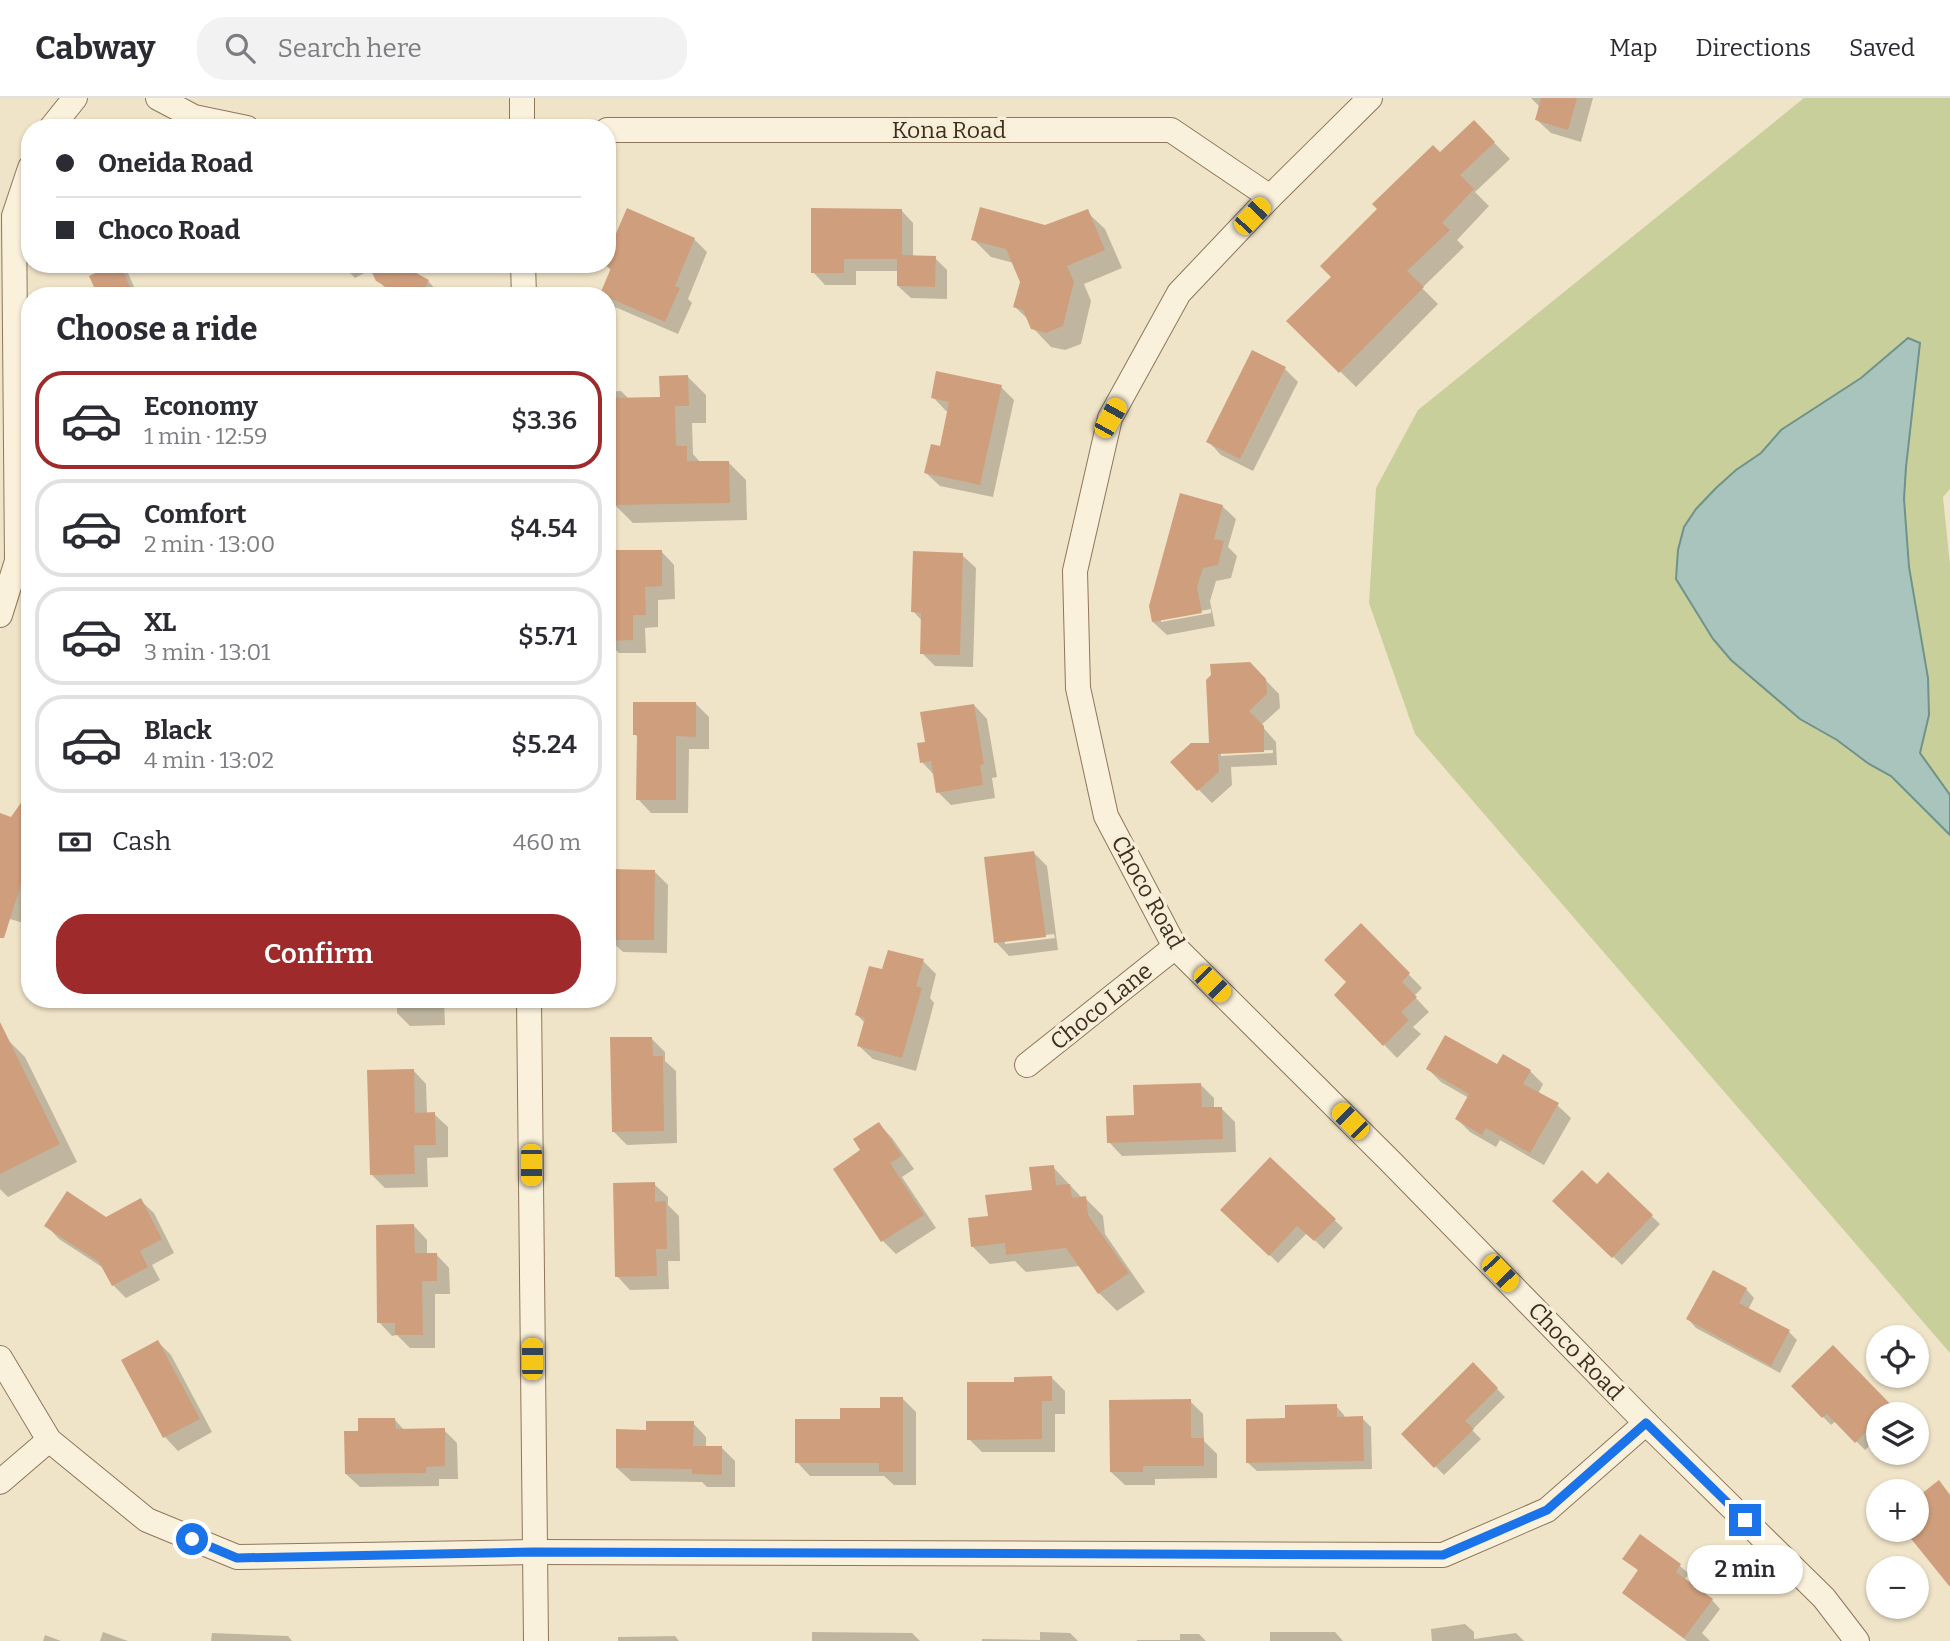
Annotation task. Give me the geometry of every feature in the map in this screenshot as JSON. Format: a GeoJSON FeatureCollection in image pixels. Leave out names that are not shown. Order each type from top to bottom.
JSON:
{"type":"FeatureCollection","features":[{"type":"Feature","properties":{"kind":"street"},"geometry":{"type":"LineString","coordinates":[[58,119],[75,98]]}},
{"type":"Feature","properties":{"kind":"street"},"geometry":{"type":"LineString","coordinates":[[158,98],[194,117],[204,119]]}},
{"type":"Feature","properties":{"kind":"street"},"geometry":{"type":"LineString","coordinates":[[522,98],[522,119]]}},
{"type":"Feature","properties":{"kind":"street","name":"Choco Road"},"geometry":{"type":"LineString","coordinates":[[1370,98],[1270,197],[1179,293],[1110,418],[1075,571],[1078,688],[1106,816],[1175,947],[1399,1170],[1646,1423],[1824,1598],[1857,1641]]}},
{"type":"Feature","properties":{"kind":"street","name":"Kona Road"},"geometry":{"type":"LineString","coordinates":[[616,130],[1171,130],[1270,197]]}},
{"type":"Feature","properties":{"kind":"street"},"geometry":{"type":"LineString","coordinates":[[0,615],[18,561],[14,216],[21,195]]}},
{"type":"Feature","properties":{"kind":"street","name":"Choco Lane"},"geometry":{"type":"LineString","coordinates":[[1027,1065],[1175,947]]}},
{"type":"Feature","properties":{"kind":"street"},"geometry":{"type":"LineString","coordinates":[[529,1008],[536,1641]]}},
{"type":"Feature","properties":{"kind":"street"},"geometry":{"type":"LineString","coordinates":[[0,1358],[49,1440],[147,1520],[237,1558],[534,1552],[1443,1555],[1547,1510],[1646,1423]]}},
{"type":"Feature","properties":{"kind":"street"},"geometry":{"type":"LineString","coordinates":[[0,1482],[49,1440]]}},
{"type":"Feature","properties":{"kind":"green space"},"geometry":{"type":"Polygon","coordinates":[[[1804,98],[1950,98],[1950,489],[1943,497],[1950,565],[1950,1353],[1929,1329],[1929,1325],[1926,1325],[1415,734],[1369,603],[1376,488],[1418,410],[1804,98]]]}},
{"type":"Feature","properties":{"kind":"water"},"geometry":{"type":"Polygon","coordinates":[[[1908,338],[1920,343],[1904,499],[1909,567],[1928,678],[1929,715],[1920,753],[1950,795],[1950,835],[1891,776],[1800,719],[1731,660],[1713,639],[1676,579],[1678,550],[1684,527],[1696,509],[1716,488],[1761,453],[1781,430],[1861,378],[1908,338]]]}},
{"type":"Feature","properties":{"kind":"building"},"geometry":{"type":"Polygon","coordinates":[[[1541,98],[1577,98],[1568,130],[1535,120],[1541,98]]]}},
{"type":"Feature","properties":{"kind":"building"},"geometry":{"type":"Polygon","coordinates":[[[1474,120],[1495,142],[1460,175],[1474,189],[1442,223],[1450,230],[1407,271],[1424,287],[1339,373],[1286,321],[1331,277],[1320,266],[1377,209],[1372,204],[1433,145],[1440,152],[1474,120]]]}},
{"type":"Feature","properties":{"kind":"building"},"geometry":{"type":"Polygon","coordinates":[[[980,207],[1045,225],[1088,209],[1105,250],[1067,266],[1074,282],[1063,326],[1046,333],[1031,329],[1023,310],[1013,307],[1020,282],[1006,249],[971,240],[980,207]]]}},
{"type":"Feature","properties":{"kind":"building"},"geometry":{"type":"Polygon","coordinates":[[[627,208],[695,238],[675,286],[680,288],[665,322],[616,301],[616,287],[603,287],[609,273],[616,273],[616,233],[627,208]]]}},
{"type":"Feature","properties":{"kind":"building"},"geometry":{"type":"Polygon","coordinates":[[[811,208],[902,209],[902,255],[936,256],[935,287],[897,286],[897,259],[844,259],[844,273],[811,273],[811,208]]]}},
{"type":"Feature","properties":{"kind":"building"},"geometry":{"type":"Polygon","coordinates":[[[96,273],[124,273],[130,287],[94,287],[89,276],[96,273]]]}},
{"type":"Feature","properties":{"kind":"building"},"geometry":{"type":"Polygon","coordinates":[[[372,273],[416,273],[429,280],[425,287],[387,287],[376,281],[372,273]]]}},
{"type":"Feature","properties":{"kind":"building"},"geometry":{"type":"Polygon","coordinates":[[[1252,350],[1286,367],[1240,459],[1206,442],[1252,350]]]}},
{"type":"Feature","properties":{"kind":"building"},"geometry":{"type":"Polygon","coordinates":[[[936,371],[1002,385],[980,485],[924,473],[931,444],[940,446],[949,402],[931,398],[936,371]]]}},
{"type":"Feature","properties":{"kind":"building"},"geometry":{"type":"Polygon","coordinates":[[[688,375],[689,406],[675,406],[676,446],[687,446],[687,461],[729,461],[730,503],[616,505],[616,398],[660,397],[659,376],[688,375]]]}},
{"type":"Feature","properties":{"kind":"building"},"geometry":{"type":"Polygon","coordinates":[[[1180,493],[1223,505],[1214,539],[1224,541],[1218,565],[1203,568],[1197,587],[1202,613],[1152,622],[1149,606],[1180,493]]]}},
{"type":"Feature","properties":{"kind":"building"},"geometry":{"type":"Polygon","coordinates":[[[616,550],[662,550],[662,586],[645,587],[646,615],[633,615],[633,640],[616,641],[616,550]]]}},
{"type":"Feature","properties":{"kind":"building"},"geometry":{"type":"Polygon","coordinates":[[[913,551],[963,553],[960,655],[920,654],[921,613],[911,612],[913,551]]]}},
{"type":"Feature","properties":{"kind":"building"},"geometry":{"type":"Polygon","coordinates":[[[1250,662],[1266,679],[1267,694],[1249,711],[1264,726],[1264,752],[1218,754],[1219,772],[1197,791],[1170,762],[1191,743],[1209,743],[1206,680],[1211,675],[1210,664],[1250,662]]]}},
{"type":"Feature","properties":{"kind":"building"},"geometry":{"type":"Polygon","coordinates":[[[633,702],[696,702],[696,737],[676,736],[676,800],[636,800],[637,735],[633,735],[633,702]]]}},
{"type":"Feature","properties":{"kind":"building"},"geometry":{"type":"Polygon","coordinates":[[[974,704],[984,764],[980,765],[983,785],[936,793],[931,761],[920,763],[917,743],[925,742],[920,712],[974,704]]]}},
{"type":"Feature","properties":{"kind":"building"},"geometry":{"type":"Polygon","coordinates":[[[21,803],[21,884],[4,938],[0,938],[0,813],[11,817],[21,803]]]}},
{"type":"Feature","properties":{"kind":"building"},"geometry":{"type":"Polygon","coordinates":[[[1034,851],[1046,937],[994,943],[984,857],[1034,851]]]}},
{"type":"Feature","properties":{"kind":"building"},"geometry":{"type":"Polygon","coordinates":[[[616,869],[655,870],[654,940],[616,940],[616,869]]]}},
{"type":"Feature","properties":{"kind":"building"},"geometry":{"type":"Polygon","coordinates":[[[1361,923],[1410,973],[1402,982],[1417,997],[1401,1012],[1409,1020],[1383,1046],[1334,995],[1346,982],[1324,960],[1361,923]]]}},
{"type":"Feature","properties":{"kind":"building"},"geometry":{"type":"Polygon","coordinates":[[[888,950],[924,959],[916,986],[922,988],[902,1058],[857,1046],[865,1018],[855,1015],[869,966],[882,969],[888,950]]]}},
{"type":"Feature","properties":{"kind":"building"},"geometry":{"type":"Polygon","coordinates":[[[0,1022],[60,1144],[0,1174],[0,1022]]]}},
{"type":"Feature","properties":{"kind":"building"},"geometry":{"type":"Polygon","coordinates":[[[1445,1035],[1497,1064],[1503,1054],[1531,1070],[1523,1084],[1559,1103],[1530,1153],[1486,1128],[1482,1135],[1455,1119],[1469,1094],[1426,1069],[1445,1035]]]}},
{"type":"Feature","properties":{"kind":"building"},"geometry":{"type":"Polygon","coordinates":[[[610,1037],[652,1037],[653,1056],[663,1056],[664,1131],[612,1132],[610,1037]]]}},
{"type":"Feature","properties":{"kind":"building"},"geometry":{"type":"Polygon","coordinates":[[[414,1069],[415,1113],[435,1112],[436,1145],[414,1145],[415,1174],[370,1175],[367,1070],[414,1069]]]}},
{"type":"Feature","properties":{"kind":"building"},"geometry":{"type":"Polygon","coordinates":[[[1201,1083],[1202,1107],[1222,1107],[1223,1139],[1107,1143],[1106,1116],[1134,1115],[1133,1085],[1201,1083]]]}},
{"type":"Feature","properties":{"kind":"building"},"geometry":{"type":"Polygon","coordinates":[[[879,1122],[902,1156],[890,1163],[924,1215],[881,1242],[833,1169],[860,1150],[853,1139],[879,1122]]]}},
{"type":"Feature","properties":{"kind":"building"},"geometry":{"type":"Polygon","coordinates":[[[1270,1157],[1336,1219],[1314,1241],[1297,1226],[1269,1256],[1220,1210],[1270,1157]]]}},
{"type":"Feature","properties":{"kind":"building"},"geometry":{"type":"Polygon","coordinates":[[[1054,1165],[1056,1185],[1070,1184],[1072,1198],[1086,1196],[1088,1215],[1129,1273],[1098,1294],[1066,1248],[1006,1255],[1005,1243],[971,1247],[968,1218],[988,1216],[985,1195],[1032,1190],[1029,1167],[1054,1165]]]}},
{"type":"Feature","properties":{"kind":"building"},"geometry":{"type":"Polygon","coordinates":[[[1582,1170],[1597,1184],[1608,1172],[1653,1215],[1612,1258],[1552,1201],[1582,1170]]]}},
{"type":"Feature","properties":{"kind":"building"},"geometry":{"type":"Polygon","coordinates":[[[655,1182],[655,1202],[666,1201],[667,1249],[656,1249],[657,1276],[615,1277],[613,1183],[655,1182]]]}},
{"type":"Feature","properties":{"kind":"building"},"geometry":{"type":"Polygon","coordinates":[[[67,1191],[106,1217],[141,1198],[162,1239],[140,1251],[148,1267],[112,1286],[99,1262],[44,1226],[67,1191]]]}},
{"type":"Feature","properties":{"kind":"building"},"geometry":{"type":"Polygon","coordinates":[[[414,1224],[415,1253],[437,1253],[437,1281],[422,1281],[423,1335],[395,1335],[395,1323],[377,1323],[376,1225],[414,1224]]]}},
{"type":"Feature","properties":{"kind":"building"},"geometry":{"type":"Polygon","coordinates":[[[1713,1270],[1747,1288],[1739,1303],[1790,1330],[1771,1366],[1686,1319],[1713,1270]]]}},
{"type":"Feature","properties":{"kind":"building"},"geometry":{"type":"Polygon","coordinates":[[[158,1340],[200,1419],[163,1438],[121,1360],[158,1340]]]}},
{"type":"Feature","properties":{"kind":"building"},"geometry":{"type":"Polygon","coordinates":[[[1833,1345],[1866,1379],[1866,1388],[1875,1388],[1888,1402],[1866,1402],[1866,1432],[1855,1443],[1827,1414],[1822,1418],[1791,1386],[1833,1345]]]}},
{"type":"Feature","properties":{"kind":"building"},"geometry":{"type":"Polygon","coordinates":[[[1473,1362],[1498,1388],[1465,1421],[1474,1429],[1434,1468],[1401,1434],[1473,1362]]]}},
{"type":"Feature","properties":{"kind":"building"},"geometry":{"type":"Polygon","coordinates":[[[1052,1376],[1052,1401],[1042,1401],[1042,1439],[967,1440],[967,1382],[1014,1382],[1014,1377],[1052,1376]]]}},
{"type":"Feature","properties":{"kind":"building"},"geometry":{"type":"Polygon","coordinates":[[[880,1397],[903,1397],[903,1472],[879,1472],[879,1463],[795,1463],[795,1419],[840,1419],[840,1408],[880,1408],[880,1397]]]}},
{"type":"Feature","properties":{"kind":"building"},"geometry":{"type":"Polygon","coordinates":[[[1191,1399],[1191,1438],[1204,1438],[1204,1466],[1143,1466],[1143,1472],[1110,1472],[1109,1400],[1191,1399]]]}},
{"type":"Feature","properties":{"kind":"building"},"geometry":{"type":"Polygon","coordinates":[[[1337,1404],[1337,1417],[1363,1416],[1364,1461],[1246,1463],[1246,1419],[1285,1418],[1285,1405],[1337,1404]]]}},
{"type":"Feature","properties":{"kind":"building"},"geometry":{"type":"Polygon","coordinates":[[[358,1418],[395,1418],[396,1429],[445,1428],[445,1466],[426,1467],[426,1473],[345,1474],[344,1431],[358,1431],[358,1418]]]}},
{"type":"Feature","properties":{"kind":"building"},"geometry":{"type":"Polygon","coordinates":[[[646,1421],[694,1421],[693,1446],[722,1446],[722,1475],[692,1474],[692,1469],[616,1468],[616,1429],[646,1430],[646,1421]]]}},
{"type":"Feature","properties":{"kind":"building"},"geometry":{"type":"Polygon","coordinates":[[[1939,1480],[1950,1495],[1950,1587],[1929,1561],[1929,1556],[1925,1556],[1914,1542],[1929,1542],[1929,1488],[1939,1480]]]}},
{"type":"Feature","properties":{"kind":"building"},"geometry":{"type":"Polygon","coordinates":[[[1640,1534],[1681,1564],[1676,1572],[1713,1599],[1684,1638],[1622,1593],[1638,1570],[1622,1559],[1640,1534]]]}},
{"type":"Feature","properties":{"kind":"route"},"geometry":{"type":"LineString","coordinates":[[192,1539],[237,1558],[534,1552],[1443,1555],[1547,1510],[1646,1423],[1745,1520]]}}]}
